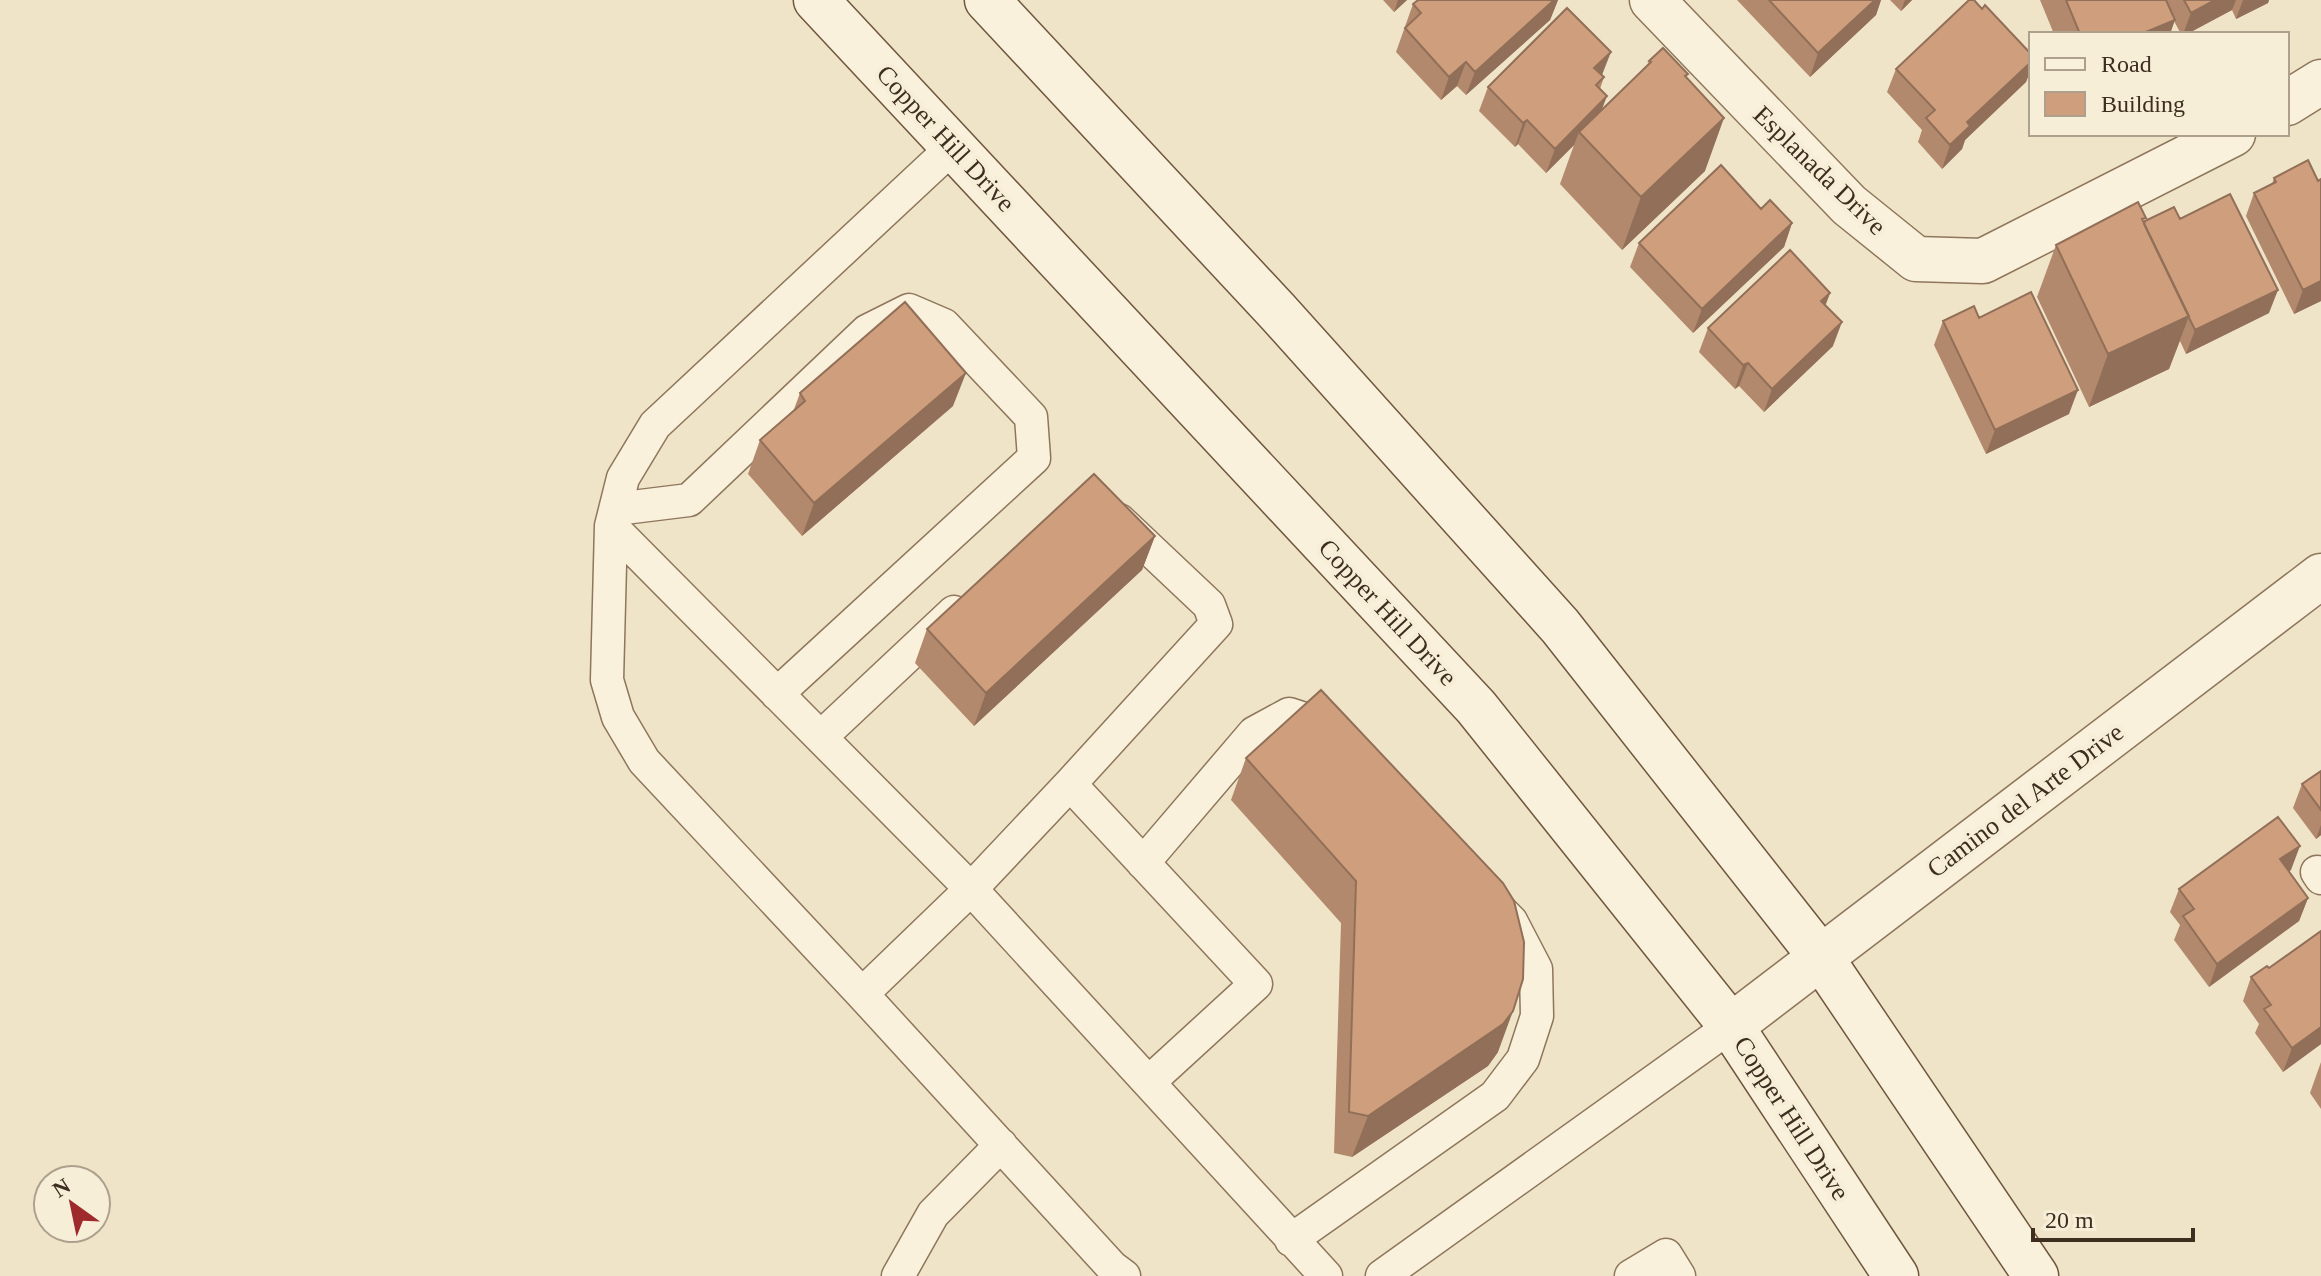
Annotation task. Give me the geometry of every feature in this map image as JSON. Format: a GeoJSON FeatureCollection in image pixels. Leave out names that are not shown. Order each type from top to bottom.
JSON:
{"type":"FeatureCollection","features":[{"type":"Feature","properties":{"kind":"main road","name":"Copper Hill Drive"},"geometry":{"type":"LineString","coordinates":[[816,0],[1476,707],[1731,1026],[1896,1276]]}},
{"type":"Feature","properties":{"kind":"main road"},"geometry":{"type":"LineString","coordinates":[[987,0],[1266,299],[1560,626],[1820,956],[2036,1276]]}},
{"type":"Feature","properties":{"kind":"main road","name":"Esplanada Drive"},"geometry":{"type":"LineString","coordinates":[[1652,0],[1849,205],[1916,259],[1983,261],[2229,136]]}},
{"type":"Feature","properties":{"kind":"main road"},"geometry":{"type":"LineString","coordinates":[[2289,102],[2321,82]]}},
{"type":"Feature","properties":{"kind":"main road","name":"Camino del Arte Drive"},"geometry":{"type":"LineString","coordinates":[[1731,1026],[2321,576]]}},
{"type":"Feature","properties":{"kind":"lane"},"geometry":{"type":"LineString","coordinates":[[954,146],[655,425],[623,478],[614,518],[607,680],[618,717],[644,761],[1112,1267],[1124,1276]]}},
{"type":"Feature","properties":{"kind":"lane"},"geometry":{"type":"LineString","coordinates":[[614,518],[689,500],[867,331],[909,310],[944,325],[1031,417],[1034,458],[777,694]]}},
{"type":"Feature","properties":{"kind":"lane"},"geometry":{"type":"LineString","coordinates":[[862,994],[971,889],[1216,624],[1209,605],[1099,501]]}},
{"type":"Feature","properties":{"kind":"lane"},"geometry":{"type":"LineString","coordinates":[[614,518],[777,694],[971,889],[1326,1276]]}},
{"type":"Feature","properties":{"kind":"lane"},"geometry":{"type":"LineString","coordinates":[[822,736],[979,589]]}},
{"type":"Feature","properties":{"kind":"lane"},"geometry":{"type":"LineString","coordinates":[[1143,863],[1254,733],[1289,714],[1333,727],[1354,750]]}},
{"type":"Feature","properties":{"kind":"lane"},"geometry":{"type":"LineString","coordinates":[[1070,784],[1256,984],[1149,1082]]}},
{"type":"Feature","properties":{"kind":"lane"},"geometry":{"type":"LineString","coordinates":[[1291,1240],[1495,1096],[1523,1059],[1537,1016],[1536,969],[1511,921],[1479,887]]}},
{"type":"Feature","properties":{"kind":"lane"},"geometry":{"type":"LineString","coordinates":[[1382,1276],[1731,1026]]}},
{"type":"Feature","properties":{"kind":"lane"},"geometry":{"type":"LineString","coordinates":[[898,1276],[933,1214],[1001,1145]]}},
{"type":"Feature","properties":{"kind":"lane"},"geometry":{"type":"LineString","coordinates":[[1631,1276],[1666,1255],[1679,1276]]}},
{"type":"Feature","properties":{"kind":"building"},"geometry":{"type":"Polygon","coordinates":[[[1418,0],[1554,0],[1475,72],[1466,62],[1449,77],[1405,28],[1421,13],[1413,4],[1418,0]]]}},
{"type":"Feature","properties":{"kind":"building"},"geometry":{"type":"Polygon","coordinates":[[[1769,0],[1875,0],[1818,53],[1769,0]]]}},
{"type":"Feature","properties":{"kind":"building"},"geometry":{"type":"Polygon","coordinates":[[[1969,0],[1974,0],[1982,9],[1985,5],[2029,52],[2029,64],[1967,122],[1970,126],[1950,145],[1926,118],[1935,110],[1896,69],[1969,0]]]}},
{"type":"Feature","properties":{"kind":"building"},"geometry":{"type":"Polygon","coordinates":[[[2066,0],[2166,0],[2175,20],[2146,32],[2079,32],[2066,0]]]}},
{"type":"Feature","properties":{"kind":"building"},"geometry":{"type":"Polygon","coordinates":[[[2184,0],[2215,0],[2191,13],[2184,0]]]}},
{"type":"Feature","properties":{"kind":"building"},"geometry":{"type":"Polygon","coordinates":[[[1567,8],[1611,52],[1594,68],[1604,77],[1596,85],[1607,96],[1555,149],[1527,120],[1523,123],[1488,87],[1567,8]]]}},
{"type":"Feature","properties":{"kind":"building"},"geometry":{"type":"Polygon","coordinates":[[[1663,48],[1724,118],[1641,197],[1579,132],[1663,48]]]}},
{"type":"Feature","properties":{"kind":"building"},"geometry":{"type":"Polygon","coordinates":[[[2308,160],[2318,181],[2321,179],[2321,281],[2303,290],[2254,193],[2308,160]]]}},
{"type":"Feature","properties":{"kind":"building"},"geometry":{"type":"Polygon","coordinates":[[[1721,165],[1761,209],[1770,200],[1792,223],[1702,309],[1639,243],[1721,165]]]}},
{"type":"Feature","properties":{"kind":"building"},"geometry":{"type":"Polygon","coordinates":[[[2230,194],[2278,290],[2195,330],[2144,224],[2174,207],[2180,219],[2230,194]]]}},
{"type":"Feature","properties":{"kind":"building"},"geometry":{"type":"Polygon","coordinates":[[[2138,202],[2146,218],[2142,219],[2189,316],[2108,354],[2056,245],[2138,202]]]}},
{"type":"Feature","properties":{"kind":"building"},"geometry":{"type":"Polygon","coordinates":[[[1790,250],[1830,293],[1821,301],[1842,322],[1772,389],[1748,363],[1743,365],[1708,328],[1790,250]]]}},
{"type":"Feature","properties":{"kind":"building"},"geometry":{"type":"Polygon","coordinates":[[[2031,292],[2078,390],[1995,430],[1943,321],[1974,306],[1979,318],[2031,292]]]}},
{"type":"Feature","properties":{"kind":"building"},"geometry":{"type":"Polygon","coordinates":[[[905,302],[966,373],[814,503],[760,440],[805,401],[800,393],[905,302]]]}},
{"type":"Feature","properties":{"kind":"building"},"geometry":{"type":"Polygon","coordinates":[[[1094,474],[1155,536],[986,693],[927,629],[1094,474]]]}},
{"type":"Feature","properties":{"kind":"building"},"geometry":{"type":"Polygon","coordinates":[[[1321,690],[1503,883],[1514,901],[1524,942],[1523,979],[1513,1011],[1503,1024],[1368,1116],[1349,1112],[1356,881],[1246,758],[1321,690]]]}},
{"type":"Feature","properties":{"kind":"building"},"geometry":{"type":"Polygon","coordinates":[[[2321,771],[2321,810],[2302,784],[2321,771]]]}},
{"type":"Feature","properties":{"kind":"building"},"geometry":{"type":"Polygon","coordinates":[[[2278,817],[2300,846],[2280,859],[2308,898],[2217,964],[2183,916],[2194,909],[2179,889],[2278,817]]]}},
{"type":"Feature","properties":{"kind":"building"},"geometry":{"type":"Polygon","coordinates":[[[2321,931],[2321,1027],[2292,1048],[2264,1009],[2271,1005],[2251,977],[2321,931]]]}}]}
